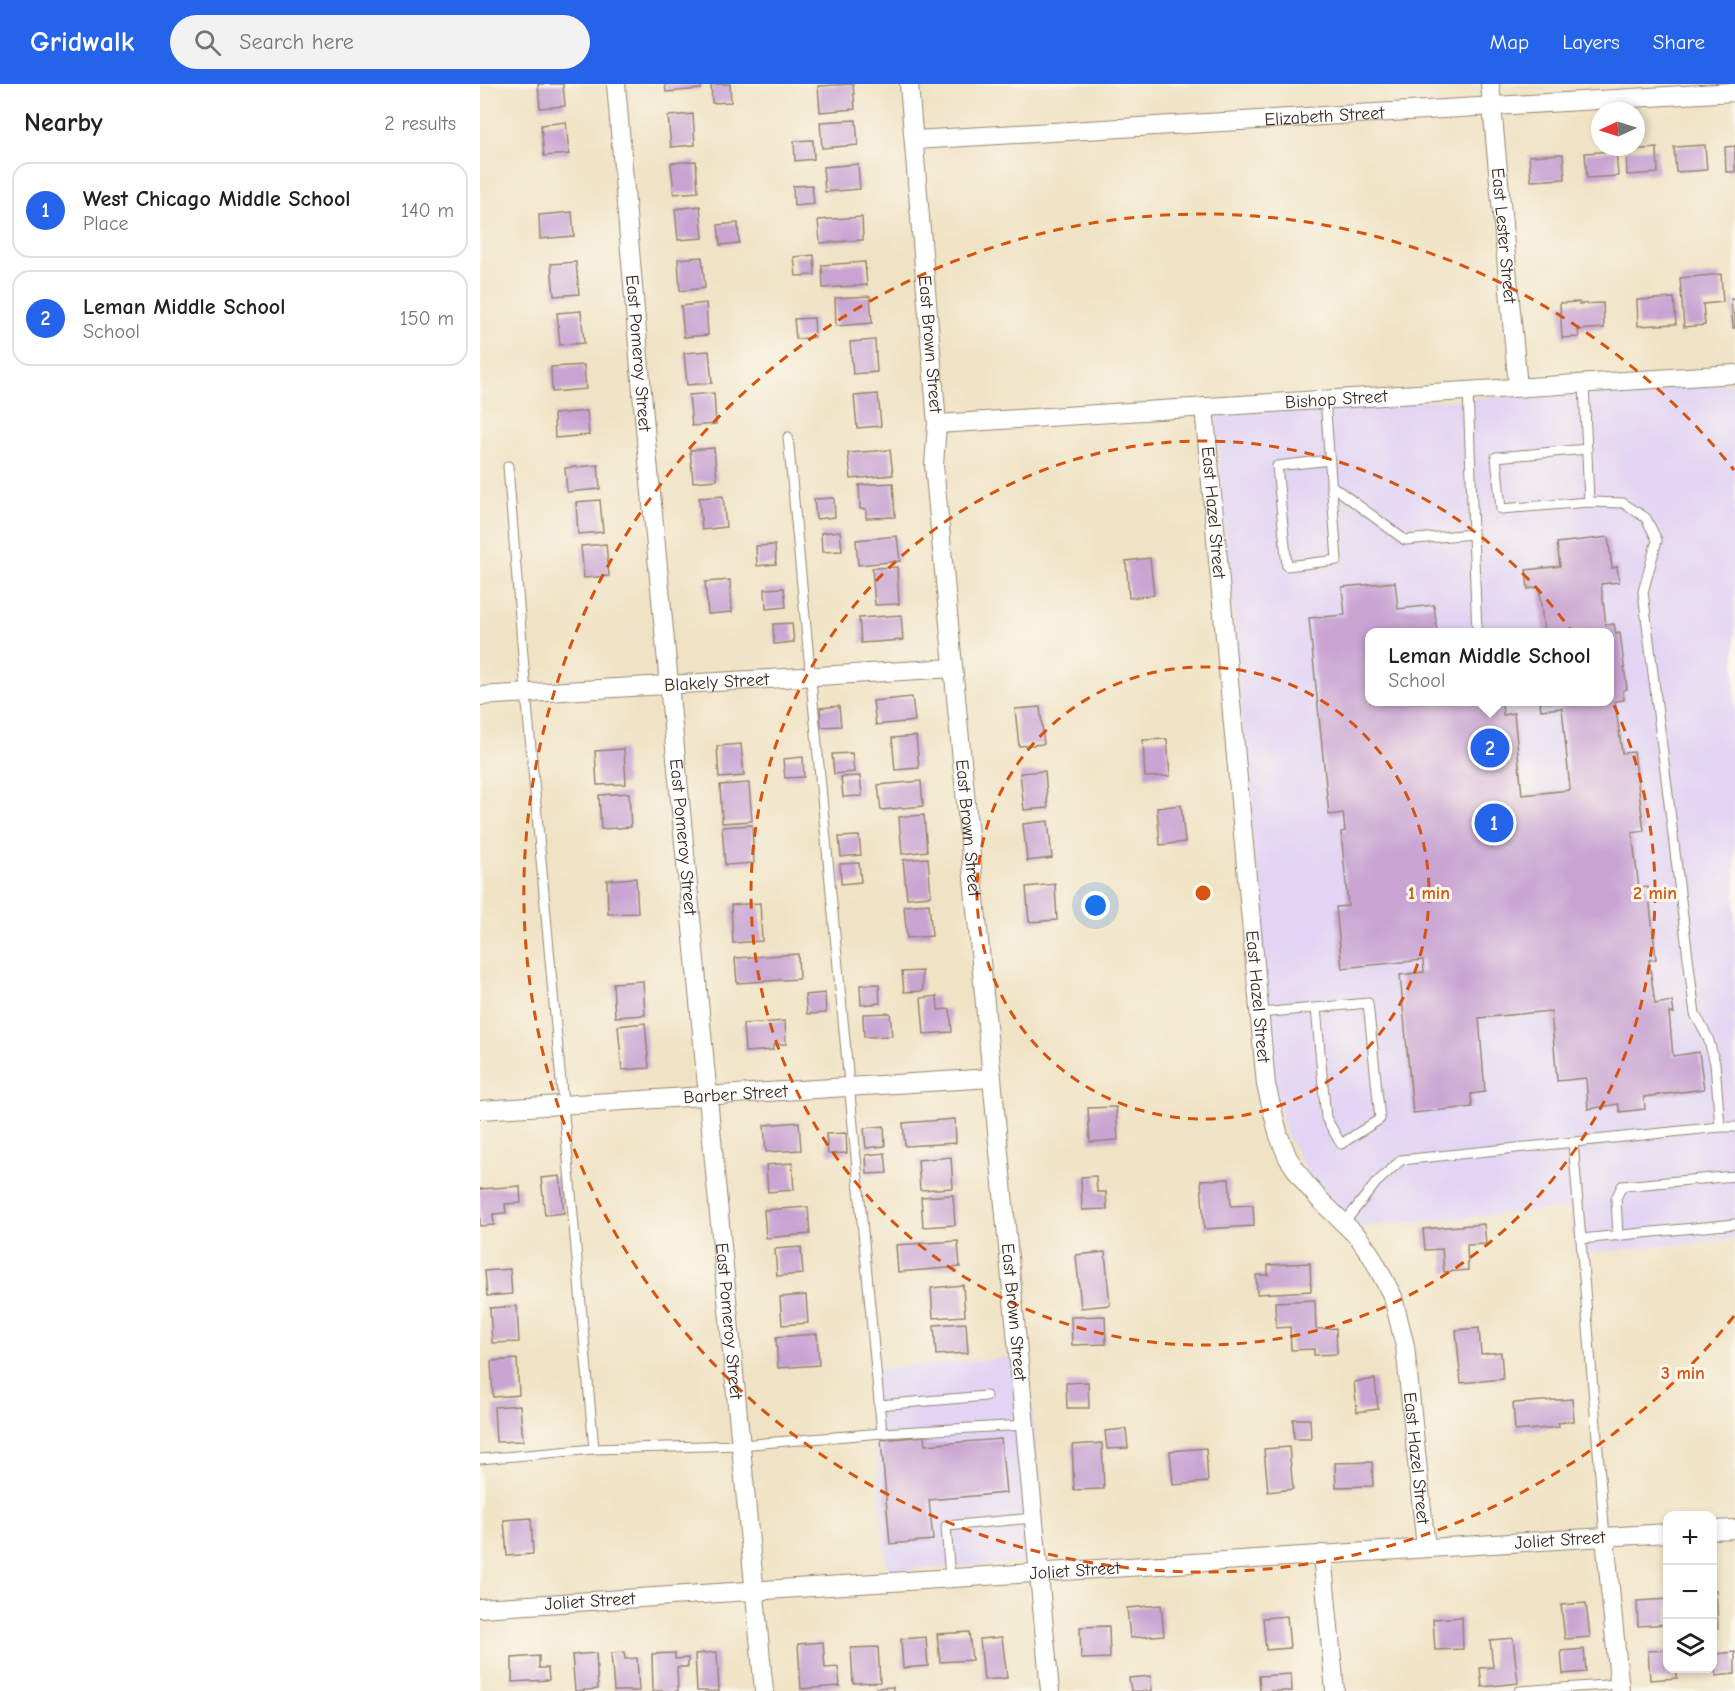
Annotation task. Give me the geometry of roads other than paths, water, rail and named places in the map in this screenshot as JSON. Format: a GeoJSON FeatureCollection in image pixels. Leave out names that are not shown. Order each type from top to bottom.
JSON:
{"type":"FeatureCollection","features":[{"type":"Feature","properties":{"kind":"street","name":"East Pomeroy Street"},"geometry":{"type":"LineString","coordinates":[[616,84],[646,440],[764,1691]]}},
{"type":"Feature","properties":{"kind":"street","name":"East Brown Street"},"geometry":{"type":"LineString","coordinates":[[909,84],[938,423],[934,465],[1050,1691]]}},
{"type":"Feature","properties":{"kind":"street","name":"East Lester Street"},"geometry":{"type":"LineString","coordinates":[[1490,84],[1518,387]]}},
{"type":"Feature","properties":{"kind":"street","name":"Elizabeth Street"},"geometry":{"type":"LineString","coordinates":[[914,140],[1735,92]]}},
{"type":"Feature","properties":{"kind":"street","name":"Bishop Street"},"geometry":{"type":"LineString","coordinates":[[938,423],[1735,374]]}},
{"type":"Feature","properties":{"kind":"street","name":"East Hazel Street"},"geometry":{"type":"LineString","coordinates":[[1204,407],[1266,1085],[1279,1136],[1288,1158],[1305,1183],[1359,1238],[1371,1255],[1393,1297],[1401,1320],[1406,1346],[1426,1548]]}},
{"type":"Feature","properties":{"kind":"street","name":"Blakely Street"},"geometry":{"type":"LineString","coordinates":[[480,696],[953,668]]}},
{"type":"Feature","properties":{"kind":"street","name":"Barber Street"},"geometry":{"type":"LineString","coordinates":[[480,1110],[992,1078]]}},
{"type":"Feature","properties":{"kind":"street"},"geometry":{"type":"LineString","coordinates":[[1717,1530],[1735,1529]]}},
{"type":"Feature","properties":{"kind":"street","name":"Joliet Street"},"geometry":{"type":"LineString","coordinates":[[480,1608],[1663,1533]]}},
{"type":"Feature","properties":{"kind":"street"},"geometry":{"type":"LineString","coordinates":[[1605,1537],[1620,1687]]}},
{"type":"Feature","properties":{"kind":"street"},"geometry":{"type":"LineString","coordinates":[[1322,1554],[1335,1691]]}},
{"type":"Feature","properties":{"kind":"lane"},"geometry":{"type":"LineString","coordinates":[[1584,383],[1590,502]]}},
{"type":"Feature","properties":{"kind":"lane"},"geometry":{"type":"LineString","coordinates":[[1468,390],[1478,628]]}},
{"type":"Feature","properties":{"kind":"lane"},"geometry":{"type":"LineString","coordinates":[[1325,399],[1330,460],[1337,560],[1287,566],[1277,466],[1330,460]]}},
{"type":"Feature","properties":{"kind":"lane"},"geometry":{"type":"LineString","coordinates":[[788,436],[882,1433]]}},
{"type":"Feature","properties":{"kind":"lane"},"geometry":{"type":"LineString","coordinates":[[1587,449],[1496,457],[1501,509],[1590,502],[1623,503],[1646,518],[1657,540],[1643,592],[1695,1014],[1708,1038],[1715,1063],[1720,1127]]}},
{"type":"Feature","properties":{"kind":"lane"},"geometry":{"type":"LineString","coordinates":[[508,466],[526,693],[594,1449]]}},
{"type":"Feature","properties":{"kind":"lane"},"geometry":{"type":"LineString","coordinates":[[1331,485],[1406,540],[1473,534]]}},
{"type":"Feature","properties":{"kind":"lane"},"geometry":{"type":"LineString","coordinates":[[1260,1013],[1368,1003],[1380,1119],[1341,1144],[1326,1118],[1316,1008]]}},
{"type":"Feature","properties":{"kind":"lane"},"geometry":{"type":"LineString","coordinates":[[1344,1223],[1376,1183],[1401,1160],[1735,1127]]}},
{"type":"Feature","properties":{"kind":"lane"},"geometry":{"type":"LineString","coordinates":[[1572,1142],[1605,1537]]}},
{"type":"Feature","properties":{"kind":"lane"},"geometry":{"type":"LineString","coordinates":[[1618,1236],[1616,1198],[1623,1186],[1735,1176]]}},
{"type":"Feature","properties":{"kind":"lane"},"geometry":{"type":"LineString","coordinates":[[1581,1239],[1735,1224]]}},
{"type":"Feature","properties":{"kind":"lane"},"geometry":{"type":"LineString","coordinates":[[879,1405],[986,1396]]}},
{"type":"Feature","properties":{"kind":"lane"},"geometry":{"type":"LineString","coordinates":[[480,1459],[594,1449],[741,1445],[882,1433],[1025,1425]]}},
{"type":"Feature","properties":{"kind":"lane"},"geometry":{"type":"LineString","coordinates":[[950,1578],[946,1526],[1034,1518]]}},
{"type":"Feature","properties":{"kind":"lane"},"geometry":{"type":"LineString","coordinates":[[1519,1691],[1620,1687]]}},
{"type":"Feature","properties":{"kind":"place","name":"Leman Middle School"},"geometry":{"type":"Point","coordinates":[1490,748]}},
{"type":"Feature","properties":{"kind":"place","name":"West Chicago Middle School"},"geometry":{"type":"Point","coordinates":[1494,823]}}]}
